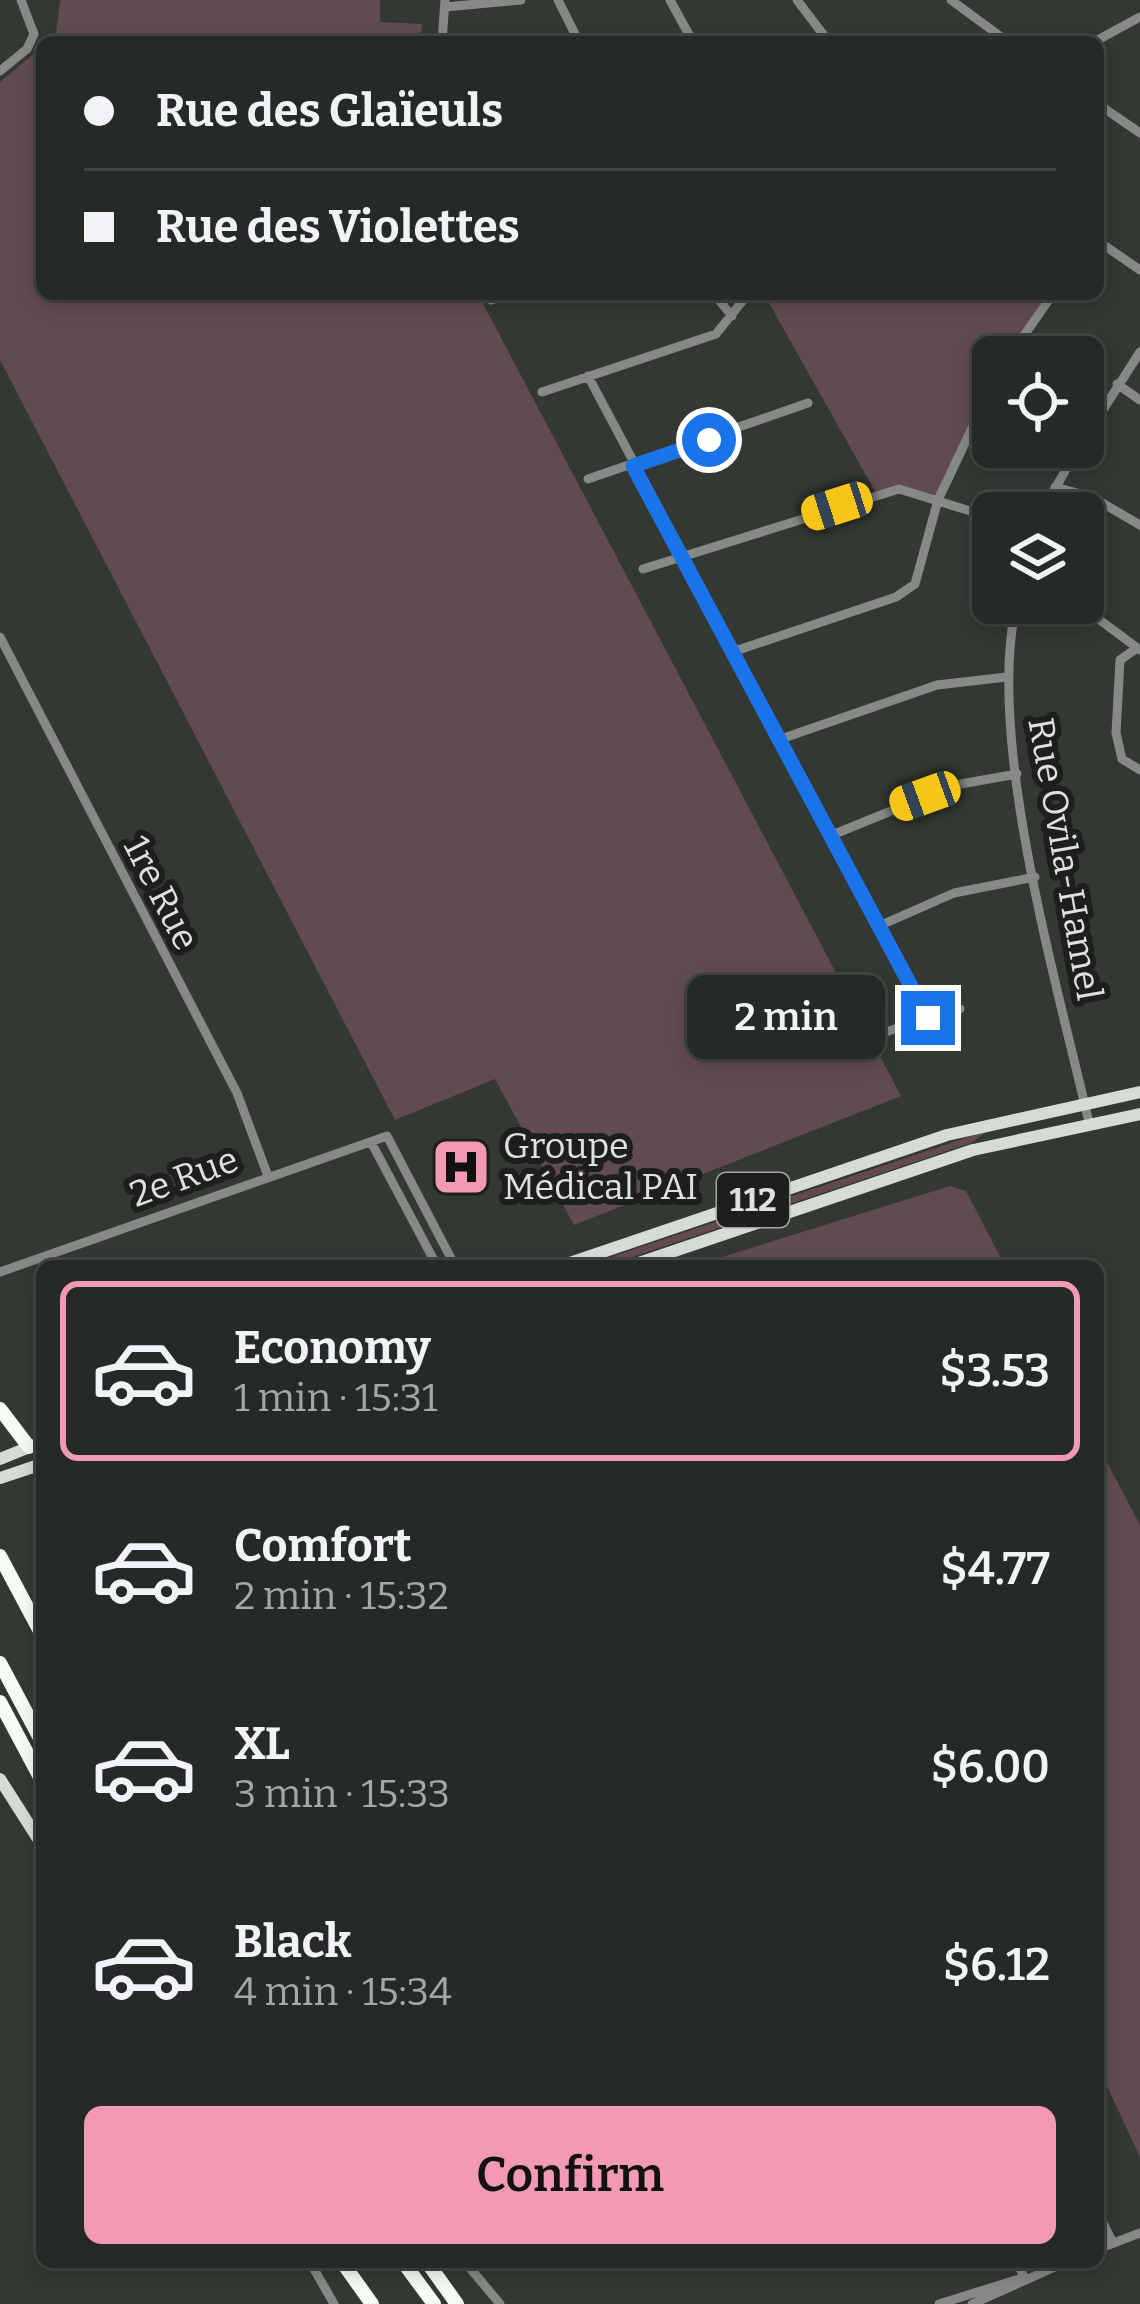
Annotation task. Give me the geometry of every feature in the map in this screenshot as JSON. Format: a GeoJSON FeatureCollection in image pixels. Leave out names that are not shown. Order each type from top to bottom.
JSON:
{"type":"FeatureCollection","features":[{"type":"Feature","properties":{"kind":"highway"},"geometry":{"type":"LineString","coordinates":[[0,1409],[35,1445]]}},
{"type":"Feature","properties":{"kind":"highway"},"geometry":{"type":"LineString","coordinates":[[0,1556],[36,1624]]}},
{"type":"Feature","properties":{"kind":"highway"},"geometry":{"type":"LineString","coordinates":[[0,1663],[36,1731]]}},
{"type":"Feature","properties":{"kind":"highway"},"geometry":{"type":"LineString","coordinates":[[0,1702],[36,1769]]}},
{"type":"Feature","properties":{"kind":"highway"},"geometry":{"type":"LineString","coordinates":[[346,2268],[372,2304]]}},
{"type":"Feature","properties":{"kind":"highway"},"geometry":{"type":"LineString","coordinates":[[407,2268],[434,2304]]}},
{"type":"Feature","properties":{"kind":"highway"},"geometry":{"type":"LineString","coordinates":[[431,2268],[457,2304]]}},
{"type":"Feature","properties":{"kind":"main road","name":"112"},"geometry":{"type":"LineString","coordinates":[[579,1260],[932,1140],[1084,1100],[1140,1092]]}},
{"type":"Feature","properties":{"kind":"main road","name":"112"},"geometry":{"type":"LineString","coordinates":[[648,1260],[959,1155],[1140,1114]]}},
{"type":"Feature","properties":{"kind":"main road"},"geometry":{"type":"LineString","coordinates":[[0,1459],[35,1445]]}},
{"type":"Feature","properties":{"kind":"main road"},"geometry":{"type":"LineString","coordinates":[[0,1478],[36,1469]]}},
{"type":"Feature","properties":{"kind":"main road"},"geometry":{"type":"LineString","coordinates":[[0,1779],[36,1835]]}},
{"type":"Feature","properties":{"kind":"street"},"geometry":{"type":"LineString","coordinates":[[0,71],[27,49],[34,34],[21,0]]}},
{"type":"Feature","properties":{"kind":"street"},"geometry":{"type":"LineString","coordinates":[[442,36],[445,3],[521,0]]}},
{"type":"Feature","properties":{"kind":"street"},"geometry":{"type":"LineString","coordinates":[[558,0],[575,36]]}},
{"type":"Feature","properties":{"kind":"street"},"geometry":{"type":"LineString","coordinates":[[670,0],[690,36]]}},
{"type":"Feature","properties":{"kind":"street"},"geometry":{"type":"LineString","coordinates":[[797,0],[824,36]]}},
{"type":"Feature","properties":{"kind":"street"},"geometry":{"type":"LineString","coordinates":[[952,0],[1001,36]]}},
{"type":"Feature","properties":{"kind":"street"},"geometry":{"type":"LineString","coordinates":[[1104,37],[1140,17]]}},
{"type":"Feature","properties":{"kind":"street"},"geometry":{"type":"LineString","coordinates":[[1104,108],[1140,133]]}},
{"type":"Feature","properties":{"kind":"street"},"geometry":{"type":"LineString","coordinates":[[1104,245],[1140,270]]}},
{"type":"Feature","properties":{"kind":"street"},"geometry":{"type":"LineString","coordinates":[[719,300],[732,316]]}},
{"type":"Feature","properties":{"kind":"street"},"geometry":{"type":"LineString","coordinates":[[542,392],[716,334],[744,300]]}},
{"type":"Feature","properties":{"kind":"street"},"geometry":{"type":"LineString","coordinates":[[1024,336],[1049,300]]}},
{"type":"Feature","properties":{"kind":"street"},"geometry":{"type":"LineString","coordinates":[[1104,407],[1140,352]]}},
{"type":"Feature","properties":{"kind":"street"},"geometry":{"type":"LineString","coordinates":[[589,376],[928,1018]]}},
{"type":"Feature","properties":{"kind":"street"},"geometry":{"type":"LineString","coordinates":[[1118,384],[1140,400]]}},
{"type":"Feature","properties":{"kind":"street"},"geometry":{"type":"LineString","coordinates":[[588,479],[808,403]]}},
{"type":"Feature","properties":{"kind":"street"},"geometry":{"type":"LineString","coordinates":[[735,651],[896,597],[915,584],[938,500],[972,428]]}},
{"type":"Feature","properties":{"kind":"street"},"geometry":{"type":"LineString","coordinates":[[1052,492],[1066,468]]}},
{"type":"Feature","properties":{"kind":"street"},"geometry":{"type":"LineString","coordinates":[[1055,487],[1092,497],[1140,525]]}},
{"type":"Feature","properties":{"kind":"street"},"geometry":{"type":"LineString","coordinates":[[643,569],[899,489],[972,511]]}},
{"type":"Feature","properties":{"kind":"street"},"geometry":{"type":"LineString","coordinates":[[1104,623],[1138,649],[1120,660],[1116,733],[1122,759],[1140,770]]}},
{"type":"Feature","properties":{"kind":"street","name":"Rue Ovila-Hamel"},"geometry":{"type":"LineString","coordinates":[[1014,624],[1007,677],[1017,774],[1089,1123]]}},
{"type":"Feature","properties":{"kind":"street","name":"1re Rue"},"geometry":{"type":"LineString","coordinates":[[0,637],[238,1093],[268,1176]]}},
{"type":"Feature","properties":{"kind":"street"},"geometry":{"type":"LineString","coordinates":[[778,740],[937,685],[1007,677]]}},
{"type":"Feature","properties":{"kind":"street"},"geometry":{"type":"LineString","coordinates":[[832,835],[955,785],[1017,774]]}},
{"type":"Feature","properties":{"kind":"street"},"geometry":{"type":"LineString","coordinates":[[879,926],[954,893],[1035,877]]}},
{"type":"Feature","properties":{"kind":"street"},"geometry":{"type":"LineString","coordinates":[[879,1034],[960,1009]]}},
{"type":"Feature","properties":{"kind":"street","name":"2e Rue"},"geometry":{"type":"LineString","coordinates":[[0,1272],[387,1136],[452,1260]]}},
{"type":"Feature","properties":{"kind":"street"},"geometry":{"type":"LineString","coordinates":[[371,1142],[434,1260]]}},
{"type":"Feature","properties":{"kind":"street"},"geometry":{"type":"LineString","coordinates":[[1104,2225],[1113,2243]]}},
{"type":"Feature","properties":{"kind":"street"},"geometry":{"type":"LineString","coordinates":[[1104,2247],[1140,2233]]}},
{"type":"Feature","properties":{"kind":"street"},"geometry":{"type":"LineString","coordinates":[[313,2268],[334,2304]]}},
{"type":"Feature","properties":{"kind":"street"},"geometry":{"type":"LineString","coordinates":[[470,2268],[500,2304]]}},
{"type":"Feature","properties":{"kind":"street"},"geometry":{"type":"LineString","coordinates":[[1020,2268],[1025,2279]]}},
{"type":"Feature","properties":{"kind":"street"},"geometry":{"type":"LineString","coordinates":[[972,2304],[1052,2268]]}},
{"type":"Feature","properties":{"kind":"street"},"geometry":{"type":"LineString","coordinates":[[939,2304],[1025,2279]]}},
{"type":"Feature","properties":{"kind":"shaded area"},"geometry":{"type":"Polygon","coordinates":[[[60,0],[380,0],[380,22],[422,24],[421,36],[56,35],[60,0]]]}},
{"type":"Feature","properties":{"kind":"shaded area"},"geometry":{"type":"Polygon","coordinates":[[[36,52],[36,300],[481,300],[901,1096],[574,1225],[495,1079],[395,1120],[0,360],[0,82],[36,52]]]}},
{"type":"Feature","properties":{"kind":"shaded area"},"geometry":{"type":"Polygon","coordinates":[[[767,300],[1049,300],[1024,336],[972,336],[972,428],[938,500],[918,491],[877,495],[767,300]]]}},
{"type":"Feature","properties":{"kind":"shaded area"},"geometry":{"type":"Polygon","coordinates":[[[989,1130],[971,1143],[624,1260],[602,1260],[989,1130]]]}},
{"type":"Feature","properties":{"kind":"shaded area"},"geometry":{"type":"Polygon","coordinates":[[[950,1186],[966,1191],[1002,1260],[712,1260],[950,1186]]]}},
{"type":"Feature","properties":{"kind":"shaded area"},"geometry":{"type":"Polygon","coordinates":[[[1104,1456],[1140,1525],[1140,2157],[1104,2080],[1104,1456]]]}},
{"type":"Feature","properties":{"kind":"place","name":"Groupe Médical PAI"},"geometry":{"type":"Point","coordinates":[461,1167]}},
{"type":"Feature","properties":{"kind":"route"},"geometry":{"type":"LineString","coordinates":[[709,440],[633,466],[928,1018]]}}]}
